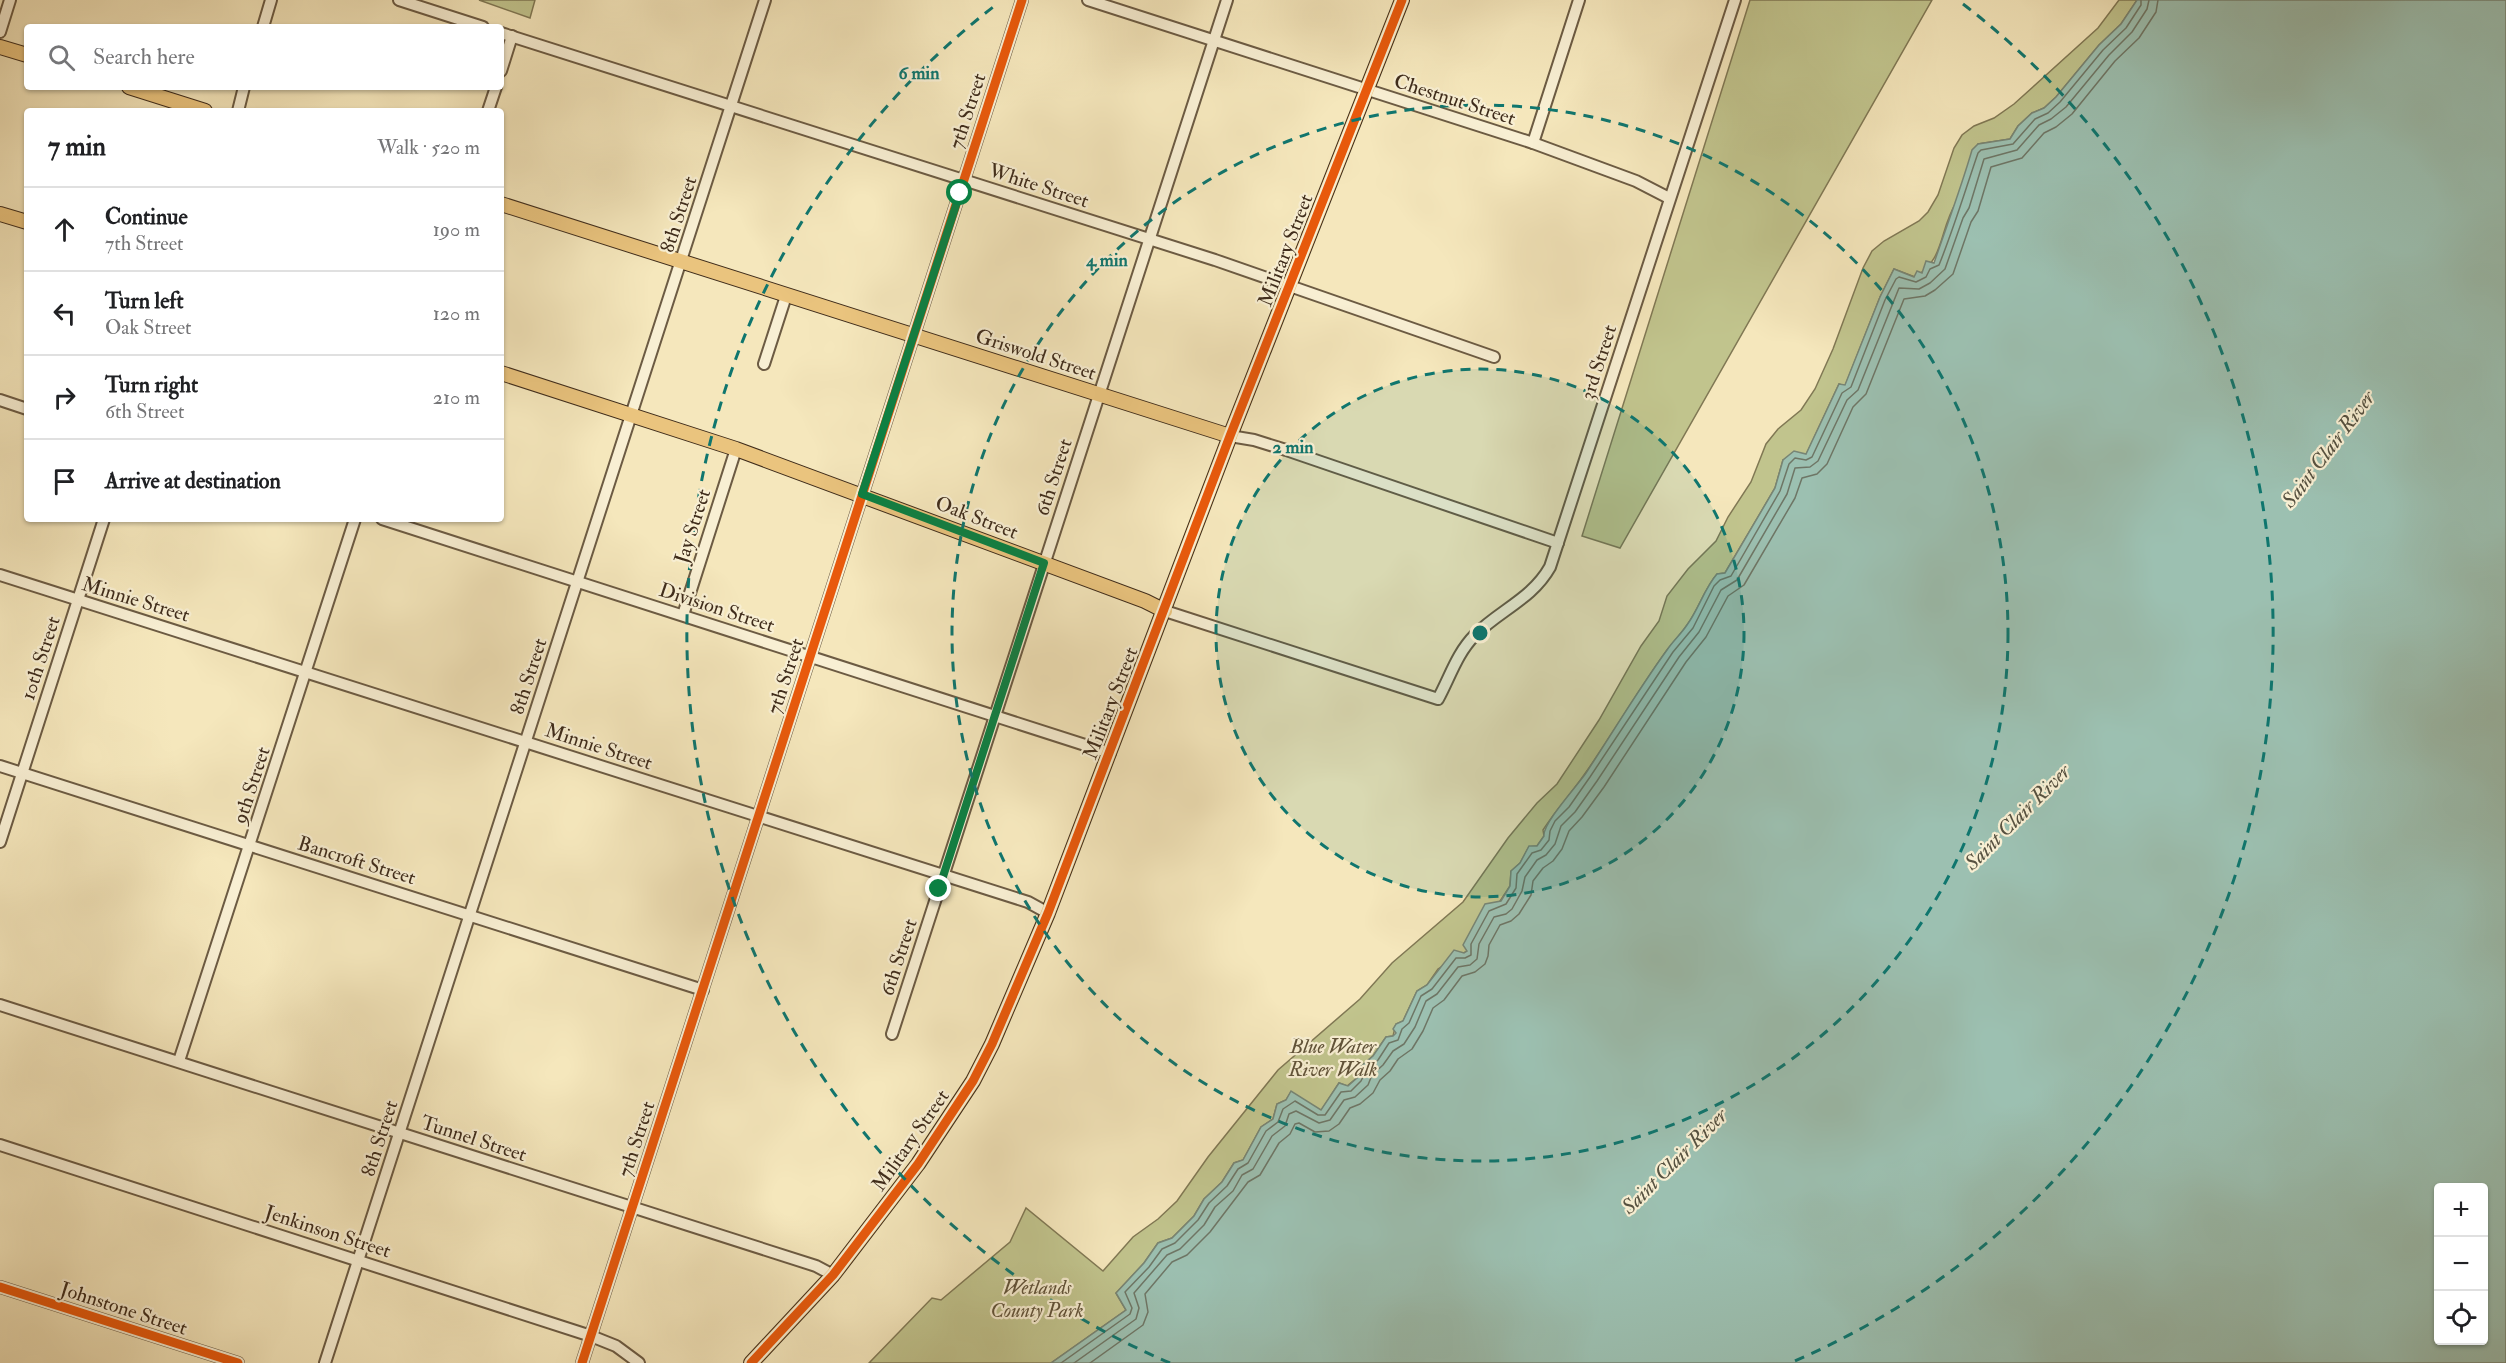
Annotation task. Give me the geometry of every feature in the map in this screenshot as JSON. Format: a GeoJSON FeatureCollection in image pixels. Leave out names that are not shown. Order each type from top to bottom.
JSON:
{"type":"FeatureCollection","features":[{"type":"Feature","properties":{"kind":"main road","name":"Military Street"},"geometry":{"type":"LineString","coordinates":[[751,1363],[798,1316],[833,1275],[918,1164],[973,1081],[992,1044],[1048,913],[1230,436],[1402,0]]}},
{"type":"Feature","properties":{"kind":"main road"},"geometry":{"type":"LineString","coordinates":[[0,47],[24,54]]}},
{"type":"Feature","properties":{"kind":"main road"},"geometry":{"type":"LineString","coordinates":[[138,90],[196,108]]}},
{"type":"Feature","properties":{"kind":"main road","name":"Griswold Street"},"geometry":{"type":"LineString","coordinates":[[504,205],[1230,436]]}},
{"type":"Feature","properties":{"kind":"main road"},"geometry":{"type":"LineString","coordinates":[[0,214],[24,221]]}},
{"type":"Feature","properties":{"kind":"main road","name":"Oak Street"},"geometry":{"type":"LineString","coordinates":[[504,374],[736,449],[862,494],[1145,601],[1165,611]]}},
{"type":"Feature","properties":{"kind":"street"},"geometry":{"type":"LineString","coordinates":[[0,32],[10,0]]}},
{"type":"Feature","properties":{"kind":"street"},"geometry":{"type":"LineString","coordinates":[[264,24],[271,0]]}},
{"type":"Feature","properties":{"kind":"street"},"geometry":{"type":"LineString","coordinates":[[399,0],[474,24]]}},
{"type":"Feature","properties":{"kind":"street","name":"8th Street"},"geometry":{"type":"LineString","coordinates":[[325,1363],[765,0]]}},
{"type":"Feature","properties":{"kind":"street","name":"7th Street"},"geometry":{"type":"LineString","coordinates":[[582,1363],[1022,0]]}},
{"type":"Feature","properties":{"kind":"street","name":"Chestnut Street"},"geometry":{"type":"LineString","coordinates":[[1088,0],[1533,143],[1636,181],[1669,198]]}},
{"type":"Feature","properties":{"kind":"street","name":"6th Street"},"geometry":{"type":"LineString","coordinates":[[892,1034],[1227,0]]}},
{"type":"Feature","properties":{"kind":"street"},"geometry":{"type":"LineString","coordinates":[[1533,143],[1579,0]]}},
{"type":"Feature","properties":{"kind":"street","name":"3rd Street"},"geometry":{"type":"LineString","coordinates":[[1438,699],[1463,648],[1476,634],[1528,596],[1542,582],[1550,567],[1735,0]]}},
{"type":"Feature","properties":{"kind":"street"},"geometry":{"type":"LineString","coordinates":[[504,54],[507,35]]}},
{"type":"Feature","properties":{"kind":"street","name":"White Street"},"geometry":{"type":"LineString","coordinates":[[507,35],[1149,240],[1494,357]]}},
{"type":"Feature","properties":{"kind":"street"},"geometry":{"type":"LineString","coordinates":[[239,108],[243,90]]}},
{"type":"Feature","properties":{"kind":"street"},"geometry":{"type":"LineString","coordinates":[[489,108],[495,90]]}},
{"type":"Feature","properties":{"kind":"street"},"geometry":{"type":"LineString","coordinates":[[764,364],[786,296]]}},
{"type":"Feature","properties":{"kind":"street"},"geometry":{"type":"LineString","coordinates":[[0,400],[24,408]]}},
{"type":"Feature","properties":{"kind":"street","name":"Griswold Street"},"geometry":{"type":"LineString","coordinates":[[1230,436],[1254,440],[1287,450],[1558,543]]}},
{"type":"Feature","properties":{"kind":"street","name":"Jay Street"},"geometry":{"type":"LineString","coordinates":[[683,615],[736,449]]}},
{"type":"Feature","properties":{"kind":"street","name":"10th Street"},"geometry":{"type":"LineString","coordinates":[[0,842],[103,522]]}},
{"type":"Feature","properties":{"kind":"street","name":"9th Street"},"geometry":{"type":"LineString","coordinates":[[180,1061],[354,522]]}},
{"type":"Feature","properties":{"kind":"street","name":"Division Street"},"geometry":{"type":"LineString","coordinates":[[391,522],[1110,753]]}},
{"type":"Feature","properties":{"kind":"street","name":"Minnie Street"},"geometry":{"type":"LineString","coordinates":[[0,575],[1028,902],[1048,913]]}},
{"type":"Feature","properties":{"kind":"street","name":"Oak Street"},"geometry":{"type":"LineString","coordinates":[[1165,611],[1438,699]]}},
{"type":"Feature","properties":{"kind":"street","name":"Bancroft Street"},"geometry":{"type":"LineString","coordinates":[[0,766],[702,990]]}},
{"type":"Feature","properties":{"kind":"street","name":"Tunnel Street"},"geometry":{"type":"LineString","coordinates":[[0,1005],[816,1266],[833,1275]]}},
{"type":"Feature","properties":{"kind":"street","name":"Jenkinson Street"},"geometry":{"type":"LineString","coordinates":[[0,1145],[591,1336],[616,1346],[639,1363]]}},
{"type":"Feature","properties":{"kind":"street","name":"Johnstone Street"},"geometry":{"type":"LineString","coordinates":[[0,1287],[238,1363]]}},
{"type":"Feature","properties":{"kind":"green space"},"geometry":{"type":"Polygon","coordinates":[[[479,0],[535,0],[530,18],[479,0]]]}},
{"type":"Feature","properties":{"kind":"green space"},"geometry":{"type":"Polygon","coordinates":[[[1750,0],[1932,0],[1620,548],[1582,536],[1750,0]]]}},
{"type":"Feature","properties":{"kind":"green space","name":"Blue Water River Walk"},"geometry":{"type":"Polygon","coordinates":[[[2119,0],[2137,0],[2121,24],[2099,45],[2056,97],[2044,108],[2032,113],[2018,126],[2010,139],[1978,144],[1937,253],[1925,270],[1915,277],[1894,269],[1880,297],[1845,386],[1839,384],[1806,455],[1783,460],[1775,488],[1725,573],[1717,574],[1712,580],[1691,619],[1656,665],[1584,775],[1543,830],[1544,836],[1537,846],[1529,847],[1520,863],[1511,871],[1510,886],[1467,951],[1438,969],[1427,985],[1417,991],[1403,1021],[1396,1024],[1393,1036],[1386,1037],[1373,1056],[1360,1067],[1358,1077],[1347,1086],[1339,1083],[1321,1111],[1291,1092],[1286,1100],[1277,1104],[1273,1119],[1261,1127],[1243,1160],[1234,1163],[1222,1182],[1204,1199],[1194,1216],[1172,1238],[1158,1243],[1144,1263],[1116,1293],[1126,1310],[1051,1363],[869,1363],[932,1298],[941,1300],[1010,1242],[1026,1208],[1103,1271],[1133,1237],[1158,1219],[1177,1201],[1208,1157],[1278,1070],[1360,999],[1392,963],[1463,902],[1508,838],[1537,803],[1557,784],[1599,720],[1641,646],[1659,621],[1667,596],[1688,569],[1716,541],[1728,517],[1751,482],[1766,444],[1778,429],[1801,410],[1815,389],[1833,349],[1863,268],[1872,251],[1884,241],[1919,221],[1928,212],[1938,195],[1954,148],[1962,135],[2014,104],[2098,28],[2119,0]]]}},
{"type":"Feature","properties":{"kind":"water","name":"Saint Clair River"},"geometry":{"type":"Polygon","coordinates":[[[2137,0],[2506,0],[2506,1363],[1051,1363],[1126,1310],[1116,1293],[1144,1263],[1158,1243],[1172,1238],[1194,1216],[1204,1199],[1222,1182],[1234,1163],[1243,1160],[1261,1127],[1273,1119],[1277,1104],[1286,1100],[1291,1091],[1321,1110],[1339,1083],[1348,1086],[1358,1077],[1360,1067],[1373,1056],[1386,1037],[1396,1033],[1393,1029],[1396,1024],[1403,1021],[1417,991],[1427,985],[1454,950],[1464,953],[1467,951],[1463,945],[1485,904],[1501,901],[1510,886],[1511,871],[1520,863],[1529,846],[1537,846],[1554,814],[1586,773],[1656,665],[1691,619],[1712,580],[1717,574],[1725,573],[1775,488],[1783,460],[1794,451],[1806,454],[1839,384],[1845,385],[1880,297],[1894,269],[1914,277],[1917,271],[1922,273],[1926,261],[1934,263],[1972,150],[1978,144],[2010,139],[2018,126],[2032,113],[2044,108],[2056,97],[2099,45],[2121,24],[2137,0]]]}},
{"type":"Feature","properties":{"kind":"cycle path"},"geometry":{"type":"LineString","coordinates":[[582,1363],[1022,0]]}},
{"type":"Feature","properties":{"kind":"cycle path"},"geometry":{"type":"LineString","coordinates":[[751,1363],[833,1275],[918,1164],[973,1081],[992,1044],[1048,913],[1230,436],[1402,0]]}},
{"type":"Feature","properties":{"kind":"cycle path"},"geometry":{"type":"LineString","coordinates":[[0,1287],[238,1363]]}},
{"type":"Feature","properties":{"kind":"route"},"geometry":{"type":"LineString","coordinates":[[939,889],[1044,563],[862,494],[960,193]]}},
{"type":"Feature","properties":{"kind":"park label","name":"Wetlands County Park"},"geometry":{"type":"Point","coordinates":[1037,1298]}}]}
